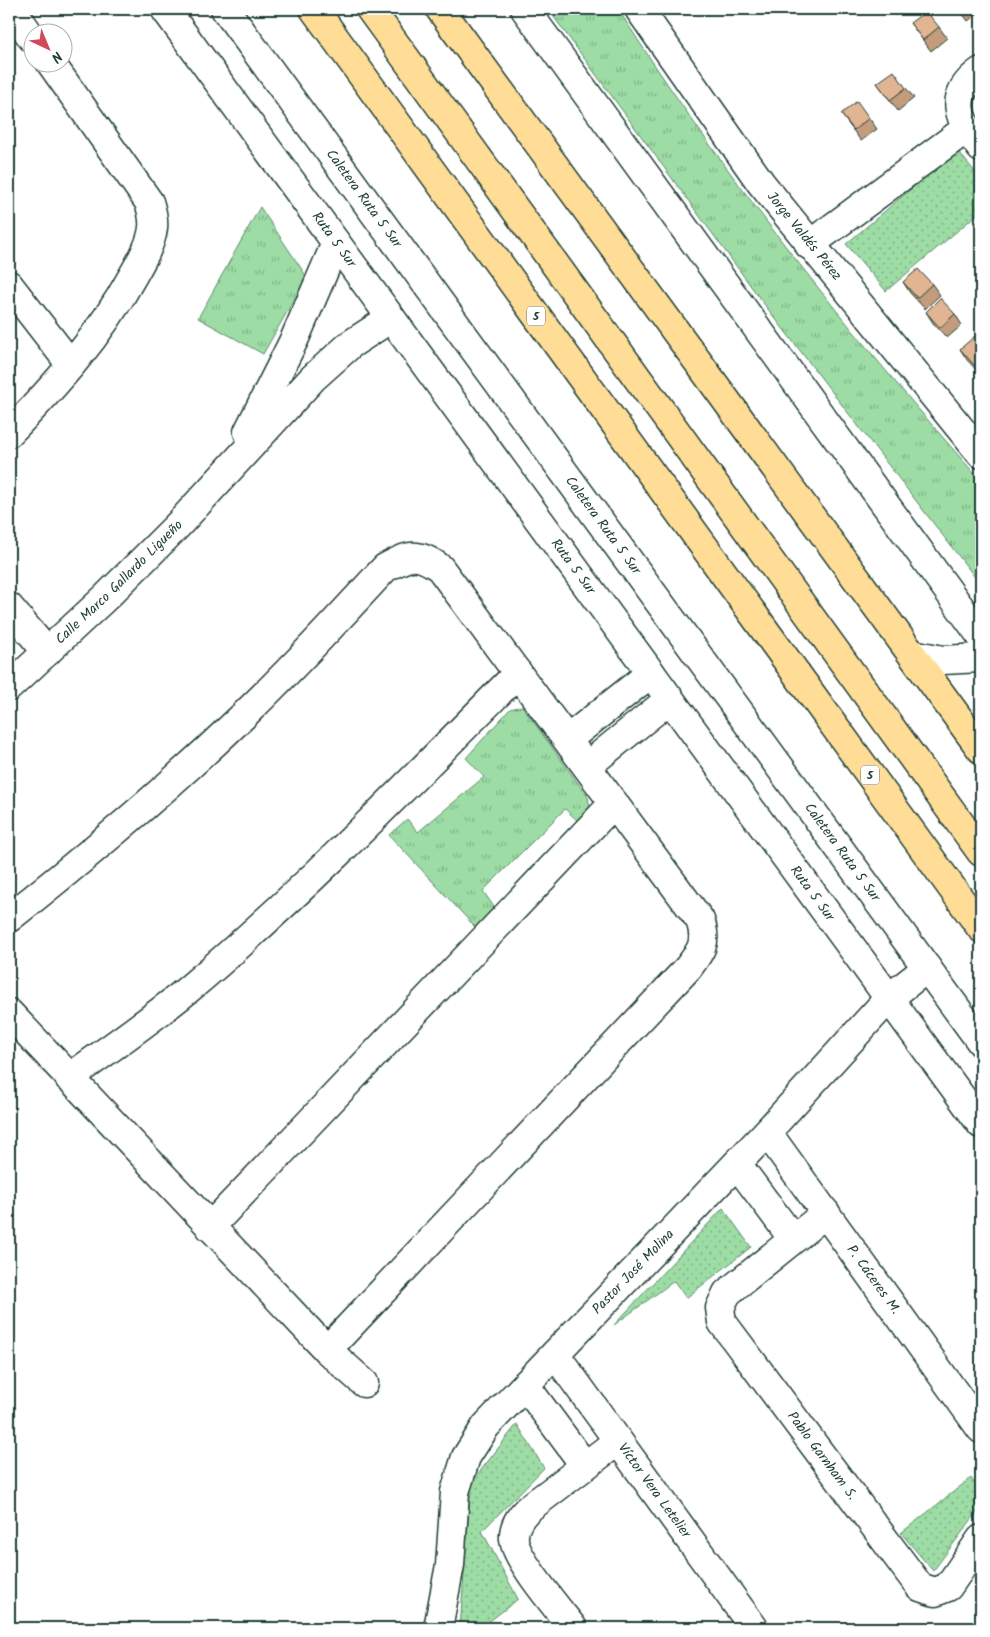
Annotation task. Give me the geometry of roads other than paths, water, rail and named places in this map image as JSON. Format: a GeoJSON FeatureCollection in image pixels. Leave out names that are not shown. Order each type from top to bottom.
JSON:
{"type":"FeatureCollection","features":[{"type":"Feature","properties":{"kind":"main road","name":"5"},"geometry":{"type":"LineString","coordinates":[[314,9],[981,928]]}},
{"type":"Feature","properties":{"kind":"main road"},"geometry":{"type":"LineString","coordinates":[[370,9],[981,852]]}},
{"type":"Feature","properties":{"kind":"main road"},"geometry":{"type":"LineString","coordinates":[[440,9],[981,749]]}},
{"type":"Feature","properties":{"kind":"street"},"geometry":{"type":"LineString","coordinates":[[12,9],[22,24]]}},
{"type":"Feature","properties":{"kind":"street","name":"Ruta 5 Sur"},"geometry":{"type":"LineString","coordinates":[[165,9],[981,1124]]}},
{"type":"Feature","properties":{"kind":"street","name":"Caletera Ruta 5 Sur"},"geometry":{"type":"LineString","coordinates":[[225,9],[981,1042]]}},
{"type":"Feature","properties":{"kind":"street"},"geometry":{"type":"LineString","coordinates":[[526,9],[981,636]]}},
{"type":"Feature","properties":{"kind":"street","name":"Jorge Valdés Pérez"},"geometry":{"type":"LineString","coordinates":[[639,9],[761,184],[981,454]]}},
{"type":"Feature","properties":{"kind":"street"},"geometry":{"type":"LineString","coordinates":[[809,245],[974,138],[959,112],[961,93],[971,79],[981,71]]}},
{"type":"Feature","properties":{"kind":"street"},"geometry":{"type":"LineString","coordinates":[[9,433],[72,365],[107,318],[138,268],[150,241],[153,228],[153,213],[149,202],[57,72]]}},
{"type":"Feature","properties":{"kind":"street","name":"Calle Marco Gallardo Ligueño"},"geometry":{"type":"LineString","coordinates":[[225,472],[266,400],[336,243]]}},
{"type":"Feature","properties":{"kind":"street"},"geometry":{"type":"LineString","coordinates":[[9,285],[72,365]]}},
{"type":"Feature","properties":{"kind":"street","name":"Calle Marco Gallardo Ligueño"},"geometry":{"type":"LineString","coordinates":[[11,680],[47,652],[178,525],[313,378],[352,344],[391,318]]}},
{"type":"Feature","properties":{"kind":"street"},"geometry":{"type":"LineString","coordinates":[[9,918],[108,838],[176,779],[281,679],[385,568],[402,558],[415,556],[426,558],[440,568],[568,739],[700,920],[704,933],[703,945],[698,955],[327,1350]]}},
{"type":"Feature","properties":{"kind":"street"},"geometry":{"type":"LineString","coordinates":[[9,607],[47,652]]}},
{"type":"Feature","properties":{"kind":"street"},"geometry":{"type":"LineString","coordinates":[[912,654],[943,660],[981,658]]}},
{"type":"Feature","properties":{"kind":"street"},"geometry":{"type":"LineString","coordinates":[[69,1078],[183,993],[266,921],[413,779],[518,672]]}},
{"type":"Feature","properties":{"kind":"street"},"geometry":{"type":"LineString","coordinates":[[568,739],[651,673]]}},
{"type":"Feature","properties":{"kind":"street"},"geometry":{"type":"LineString","coordinates":[[587,766],[670,699]]}},
{"type":"Feature","properties":{"kind":"street"},"geometry":{"type":"LineString","coordinates":[[210,1227],[614,803]]}},
{"type":"Feature","properties":{"kind":"street","name":"Pastor José Molina"},"geometry":{"type":"LineString","coordinates":[[438,1628],[446,1596],[454,1501],[460,1474],[466,1457],[486,1426],[737,1164],[889,998],[927,968]]}},
{"type":"Feature","properties":{"kind":"street"},"geometry":{"type":"LineString","coordinates":[[9,1013],[327,1350],[364,1383]]}},
{"type":"Feature","properties":{"kind":"street","name":"P. Cáceres M."},"geometry":{"type":"LineString","coordinates":[[767,1132],[981,1429]]}},
{"type":"Feature","properties":{"kind":"street"},"geometry":{"type":"LineString","coordinates":[[737,1164],[794,1239],[826,1213]]}},
{"type":"Feature","properties":{"kind":"street","name":"Pablo Garnham S."},"geometry":{"type":"LineString","coordinates":[[794,1239],[727,1293],[720,1308],[720,1315],[726,1327],[915,1581],[927,1591],[935,1592],[948,1587],[981,1539]]}},
{"type":"Feature","properties":{"kind":"street","name":"Víctor Vera Letelier"},"geometry":{"type":"LineString","coordinates":[[555,1354],[754,1628]]}},
{"type":"Feature","properties":{"kind":"street"},"geometry":{"type":"LineString","coordinates":[[525,1385],[585,1466]]}},
{"type":"Feature","properties":{"kind":"street"},"geometry":{"type":"LineString","coordinates":[[573,1628],[519,1555],[514,1539],[514,1530],[517,1522],[528,1509],[618,1441]]}}]}
